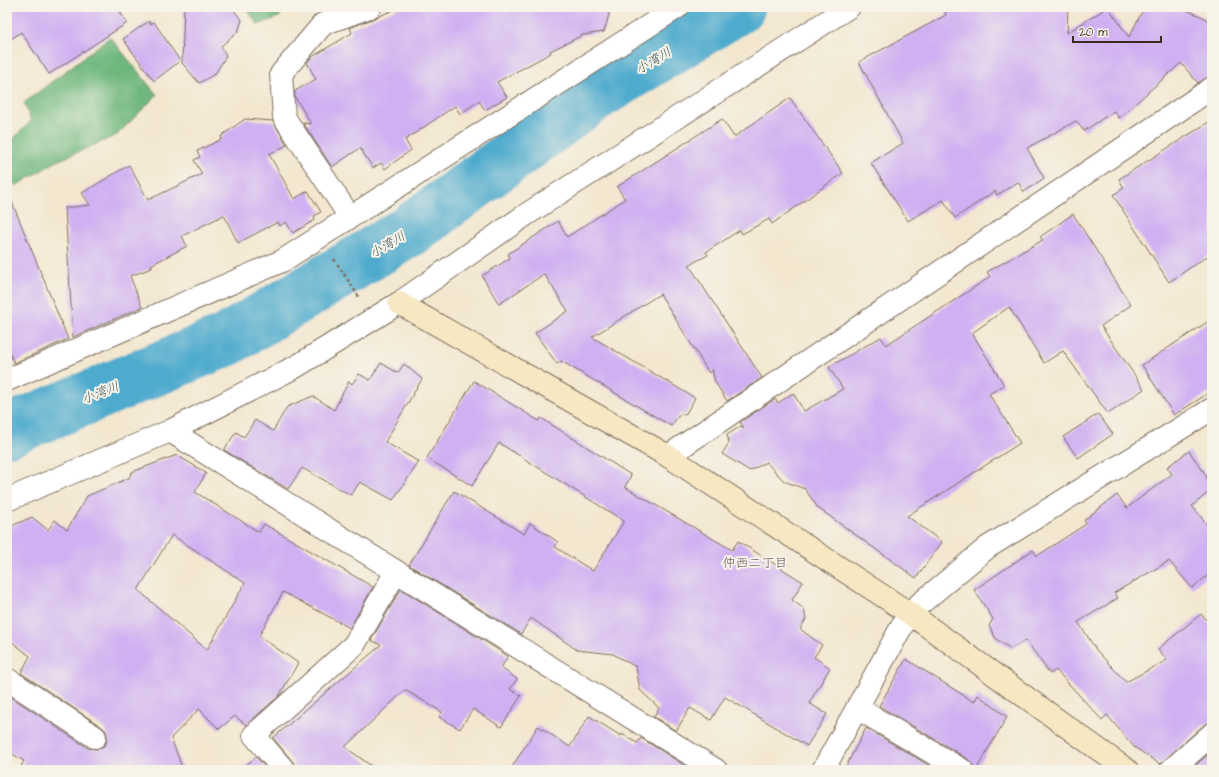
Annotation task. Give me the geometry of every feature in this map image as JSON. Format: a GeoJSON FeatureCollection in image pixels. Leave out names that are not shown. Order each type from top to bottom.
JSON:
{"type":"FeatureCollection","features":[{"type":"Feature","properties":{"kind":"street"},"geometry":{"type":"LineString","coordinates":[[350,217],[284,117],[281,74],[323,24],[370,7]]}},
{"type":"Feature","properties":{"kind":"street"},"geometry":{"type":"LineString","coordinates":[[7,380],[282,261],[678,7]]}},
{"type":"Feature","properties":{"kind":"street"},"geometry":{"type":"LineString","coordinates":[[7,500],[170,431],[296,366],[399,303],[527,214],[849,7]]}},
{"type":"Feature","properties":{"kind":"street"},"geometry":{"type":"LineString","coordinates":[[668,456],[1212,88]]}},
{"type":"Feature","properties":{"kind":"street"},"geometry":{"type":"LineString","coordinates":[[399,303],[668,456],[910,613],[1127,770]]}},
{"type":"Feature","properties":{"kind":"street"},"geometry":{"type":"LineString","coordinates":[[824,770],[910,613],[988,547],[1212,409]]}},
{"type":"Feature","properties":{"kind":"street"},"geometry":{"type":"LineString","coordinates":[[170,431],[716,770]]}},
{"type":"Feature","properties":{"kind":"street"},"geometry":{"type":"LineString","coordinates":[[284,770],[254,735],[354,645],[396,572]]}},
{"type":"Feature","properties":{"kind":"street"},"geometry":{"type":"LineString","coordinates":[[7,679],[95,737]]}},
{"type":"Feature","properties":{"kind":"street"},"geometry":{"type":"LineString","coordinates":[[857,708],[962,770]]}},
{"type":"Feature","properties":{"kind":"street"},"geometry":{"type":"LineString","coordinates":[[1171,770],[1212,734]]}},
{"type":"Feature","properties":{"kind":"path"},"geometry":{"type":"LineString","coordinates":[[331,253],[363,303]]}},
{"type":"Feature","properties":{"kind":"green space"},"geometry":{"type":"Polygon","coordinates":[[[245,7],[285,7],[279,17],[258,25],[245,7]]]}},
{"type":"Feature","properties":{"kind":"green space"},"geometry":{"type":"Polygon","coordinates":[[[110,37],[157,95],[117,135],[57,161],[16,186],[7,176],[7,145],[31,121],[24,103],[110,37]]]}},
{"type":"Feature","properties":{"kind":"building"},"geometry":{"type":"Polygon","coordinates":[[[7,7],[117,7],[127,23],[49,74],[21,32],[7,42],[7,7]]]}},
{"type":"Feature","properties":{"kind":"building"},"geometry":{"type":"Polygon","coordinates":[[[184,7],[231,7],[242,20],[238,32],[221,46],[226,56],[215,74],[199,83],[182,63],[184,7]]]}},
{"type":"Feature","properties":{"kind":"building"},"geometry":{"type":"Polygon","coordinates":[[[401,7],[611,7],[604,32],[583,35],[550,51],[551,53],[497,82],[507,97],[485,110],[479,101],[460,114],[455,106],[405,140],[411,150],[385,169],[381,163],[373,168],[360,148],[332,167],[303,123],[311,124],[295,97],[295,91],[316,79],[307,63],[312,57],[352,33],[350,28],[401,7]]]}},
{"type":"Feature","properties":{"kind":"building"},"geometry":{"type":"Polygon","coordinates":[[[944,7],[1068,7],[1067,33],[1108,7],[1129,37],[1144,8],[1180,7],[1205,18],[1212,27],[1212,76],[1198,83],[1181,63],[1119,118],[1114,111],[1084,131],[1076,121],[1027,148],[1044,178],[1024,192],[1018,182],[997,195],[995,191],[955,218],[943,200],[908,221],[871,163],[903,143],[859,62],[946,15],[944,7]]]}},
{"type":"Feature","properties":{"kind":"building"},"geometry":{"type":"Polygon","coordinates":[[[149,21],[150,24],[154,22],[180,61],[154,81],[123,39],[149,21]]]}},
{"type":"Feature","properties":{"kind":"building"},"geometry":{"type":"Polygon","coordinates":[[[790,98],[843,173],[772,224],[769,219],[742,234],[740,230],[706,252],[708,255],[689,265],[762,378],[727,401],[715,382],[712,369],[709,373],[660,294],[592,337],[695,398],[685,415],[680,414],[671,426],[561,361],[557,364],[535,333],[568,311],[544,274],[499,304],[482,276],[510,258],[508,254],[558,221],[567,237],[625,199],[617,187],[722,119],[734,137],[790,98]]]}},
{"type":"Feature","properties":{"kind":"building"},"geometry":{"type":"Polygon","coordinates":[[[245,119],[273,121],[287,145],[269,154],[294,199],[308,191],[321,212],[314,216],[315,220],[293,233],[286,222],[280,226],[278,222],[238,243],[224,215],[182,236],[187,246],[151,265],[152,268],[130,276],[142,307],[73,337],[65,208],[90,205],[82,193],[129,165],[148,200],[202,174],[194,160],[200,157],[197,151],[222,139],[221,136],[245,119]]]}},
{"type":"Feature","properties":{"kind":"building"},"geometry":{"type":"Polygon","coordinates":[[[1212,120],[1212,253],[1169,282],[1113,195],[1124,188],[1119,179],[1212,120]]]}},
{"type":"Feature","properties":{"kind":"building"},"geometry":{"type":"Polygon","coordinates":[[[7,190],[68,339],[14,363],[7,347],[7,190]]]}},
{"type":"Feature","properties":{"kind":"building"},"geometry":{"type":"Polygon","coordinates":[[[1073,214],[1131,305],[1101,326],[1144,389],[1108,414],[1063,351],[1044,363],[1009,307],[972,333],[1004,385],[989,394],[1020,443],[907,516],[942,542],[916,578],[818,508],[805,489],[784,481],[766,462],[750,471],[722,454],[729,443],[727,435],[741,426],[744,428],[740,422],[775,399],[778,403],[793,393],[804,411],[843,389],[829,367],[881,337],[886,345],[990,277],[987,272],[1043,240],[1040,237],[1073,214]]]}},
{"type":"Feature","properties":{"kind":"building"},"geometry":{"type":"Polygon","coordinates":[[[1212,319],[1212,391],[1174,415],[1142,365],[1212,319]]]}},
{"type":"Feature","properties":{"kind":"building"},"geometry":{"type":"Polygon","coordinates":[[[381,363],[398,373],[404,364],[422,379],[385,442],[419,462],[393,500],[360,482],[351,495],[302,468],[288,489],[224,450],[236,432],[244,437],[255,420],[273,431],[287,407],[313,396],[334,410],[349,381],[352,384],[359,374],[370,380],[381,363]]]}},
{"type":"Feature","properties":{"kind":"building"},"geometry":{"type":"Polygon","coordinates":[[[474,381],[539,421],[541,418],[631,475],[625,487],[732,550],[738,541],[803,582],[792,600],[804,609],[806,619],[800,629],[822,645],[814,657],[830,668],[809,703],[827,714],[807,746],[725,697],[711,720],[690,708],[676,731],[654,717],[659,708],[640,690],[636,667],[613,654],[577,650],[531,618],[521,634],[409,565],[454,491],[524,534],[530,523],[558,542],[555,547],[593,571],[624,521],[499,443],[472,486],[427,458],[474,381]]]}},
{"type":"Feature","properties":{"kind":"building"},"geometry":{"type":"Polygon","coordinates":[[[1098,414],[1113,434],[1078,458],[1063,437],[1098,414]]]}},
{"type":"Feature","properties":{"kind":"building"},"geometry":{"type":"Polygon","coordinates":[[[1189,451],[1206,475],[1210,491],[1192,506],[1212,531],[1212,572],[1192,588],[1169,561],[1114,593],[1118,598],[1078,622],[1097,651],[1126,682],[1167,660],[1158,649],[1201,614],[1212,626],[1212,722],[1204,725],[1160,764],[1134,747],[1107,715],[1102,720],[1056,670],[1050,674],[1026,640],[1011,649],[996,639],[989,626],[993,619],[974,590],[1033,550],[1037,556],[1086,524],[1084,520],[1117,495],[1127,508],[1172,474],[1167,467],[1189,451]]]}},
{"type":"Feature","properties":{"kind":"building"},"geometry":{"type":"Polygon","coordinates":[[[177,455],[206,473],[195,492],[259,532],[264,524],[373,587],[350,628],[283,592],[259,636],[298,663],[279,696],[246,725],[235,716],[219,729],[199,709],[171,738],[183,770],[19,770],[24,761],[7,751],[8,695],[88,748],[101,748],[106,744],[107,737],[106,731],[102,727],[21,673],[30,656],[7,638],[7,528],[32,517],[48,530],[55,520],[67,530],[87,496],[129,478],[132,472],[177,455]],[[172,535],[138,590],[207,650],[245,583],[172,535]]]}},
{"type":"Feature","properties":{"kind":"building"},"geometry":{"type":"Polygon","coordinates":[[[401,589],[508,656],[501,668],[517,679],[510,689],[521,696],[501,727],[473,709],[460,729],[439,717],[442,712],[405,690],[345,747],[377,770],[296,770],[293,762],[273,738],[381,645],[371,640],[401,589]]]}},
{"type":"Feature","properties":{"kind":"building"},"geometry":{"type":"Polygon","coordinates":[[[906,659],[974,702],[978,695],[1007,717],[976,770],[968,759],[879,706],[906,659]]]}},
{"type":"Feature","properties":{"kind":"building"},"geometry":{"type":"Polygon","coordinates":[[[589,716],[621,736],[622,734],[637,743],[641,738],[692,770],[510,770],[538,726],[570,747],[589,716]]]}},
{"type":"Feature","properties":{"kind":"building"},"geometry":{"type":"Polygon","coordinates":[[[866,728],[937,770],[844,770],[866,728]]]}},
{"type":"Feature","properties":{"kind":"building"},"geometry":{"type":"Polygon","coordinates":[[[1212,751],[1212,770],[1190,770],[1212,751]]]}},
{"type":"Feature","properties":{"kind":"building"},"geometry":{"type":"Polygon","coordinates":[[[256,757],[268,770],[240,770],[256,757]]]}},
{"type":"Feature","properties":{"kind":"waterway","name":"小湾川"},"geometry":{"type":"LineString","coordinates":[[7,431],[227,340],[409,231],[595,95],[739,7]]}},
{"type":"Feature","properties":{"kind":"district","name":"仲西二丁目"},"geometry":{"type":"Point","coordinates":[755,562]}}]}
